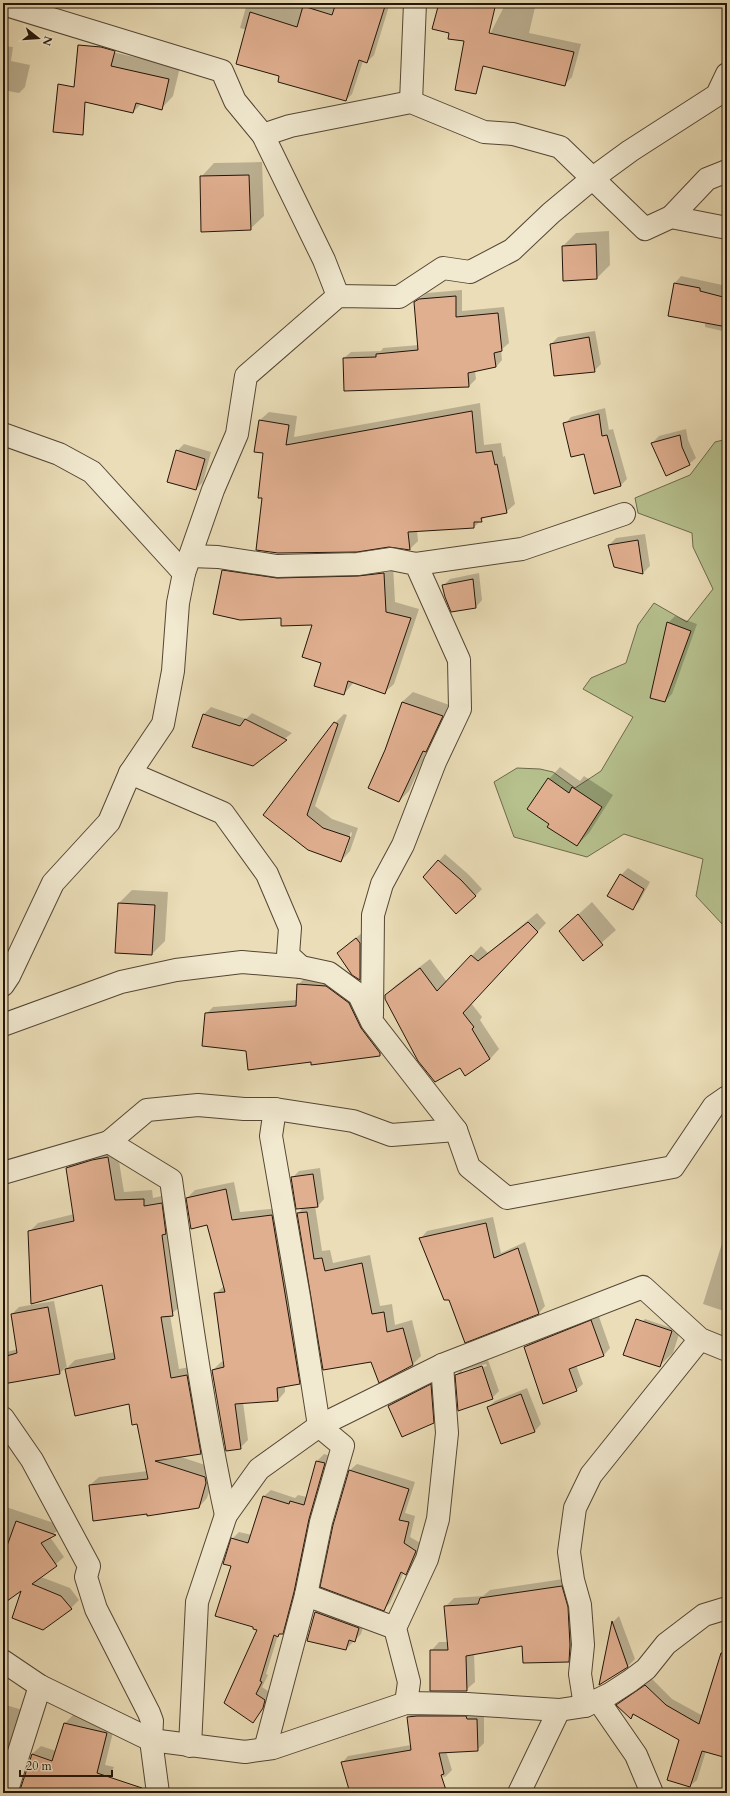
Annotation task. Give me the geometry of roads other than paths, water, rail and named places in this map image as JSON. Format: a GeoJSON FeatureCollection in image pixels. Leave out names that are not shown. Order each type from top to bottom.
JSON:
{"type":"FeatureCollection","features":[{"type":"Feature","properties":{"kind":"street"},"geometry":{"type":"LineString","coordinates":[[411,102],[415,3]]}},
{"type":"Feature","properties":{"kind":"street"},"geometry":{"type":"LineString","coordinates":[[3,4],[222,71],[235,101],[263,135],[324,260],[338,296]]}},
{"type":"Feature","properties":{"kind":"street"},"geometry":{"type":"LineString","coordinates":[[3,985],[9,976],[53,883],[109,822],[130,773],[163,724],[173,670],[178,603],[187,564],[213,490],[237,434],[246,376],[338,296],[399,297],[443,268],[470,272],[512,250],[551,213],[593,178],[630,151],[717,95],[727,74]]}},
{"type":"Feature","properties":{"kind":"street"},"geometry":{"type":"LineString","coordinates":[[263,135],[290,126],[411,102],[484,132],[513,134],[560,147],[645,229],[671,218],[707,179],[727,171]]}},
{"type":"Feature","properties":{"kind":"street"},"geometry":{"type":"LineString","coordinates":[[671,218],[727,228]]}},
{"type":"Feature","properties":{"kind":"street"},"geometry":{"type":"LineString","coordinates":[[3,434],[59,454],[92,472],[187,564]]}},
{"type":"Feature","properties":{"kind":"street"},"geometry":{"type":"LineString","coordinates":[[187,564],[218,557],[277,566],[358,564],[391,559],[416,564],[522,549],[624,514]]}},
{"type":"Feature","properties":{"kind":"street"},"geometry":{"type":"LineString","coordinates":[[372,1022],[374,908],[382,884],[403,845],[435,762],[460,709],[459,660],[416,564]]}},
{"type":"Feature","properties":{"kind":"street"},"geometry":{"type":"LineString","coordinates":[[130,773],[223,813],[268,874],[290,928],[288,955],[301,967]]}},
{"type":"Feature","properties":{"kind":"street"},"geometry":{"type":"LineString","coordinates":[[3,1025],[121,982],[176,970],[242,962],[301,967],[329,973],[359,995],[372,1022],[456,1130],[469,1167],[507,1198],[673,1167],[714,1106],[727,1097]]}},
{"type":"Feature","properties":{"kind":"street"},"geometry":{"type":"LineString","coordinates":[[3,1173],[108,1142],[147,1110],[198,1105],[244,1109],[275,1109],[353,1121],[391,1135],[456,1130]]}},
{"type":"Feature","properties":{"kind":"street"},"geometry":{"type":"LineString","coordinates":[[265,1749],[306,1595],[321,1522],[343,1446],[319,1426],[299,1297],[271,1136],[275,1109]]}},
{"type":"Feature","properties":{"kind":"street"},"geometry":{"type":"LineString","coordinates":[[108,1142],[171,1180],[186,1283],[218,1476],[226,1515]]}},
{"type":"Feature","properties":{"kind":"street"},"geometry":{"type":"LineString","coordinates":[[190,1746],[197,1602],[226,1515],[259,1469],[319,1426],[442,1365],[643,1287],[700,1339],[727,1350]]}},
{"type":"Feature","properties":{"kind":"street"},"geometry":{"type":"LineString","coordinates":[[652,1793],[636,1755],[591,1703],[580,1674],[583,1645],[580,1605],[573,1580],[569,1552],[575,1508],[591,1475],[700,1339]]}},
{"type":"Feature","properties":{"kind":"street"},"geometry":{"type":"LineString","coordinates":[[406,1703],[409,1682],[396,1628],[427,1559],[438,1519],[447,1433],[442,1365]]}},
{"type":"Feature","properties":{"kind":"street"},"geometry":{"type":"LineString","coordinates":[[3,1418],[32,1460],[89,1566],[86,1577],[96,1609],[152,1721],[151,1740],[158,1793]]}},
{"type":"Feature","properties":{"kind":"street"},"geometry":{"type":"LineString","coordinates":[[306,1595],[396,1628]]}},
{"type":"Feature","properties":{"kind":"street"},"geometry":{"type":"LineString","coordinates":[[3,1661],[40,1686],[151,1740],[245,1752],[265,1749],[406,1703],[467,1704],[559,1710],[591,1703],[610,1694],[646,1668],[666,1644],[704,1615],[727,1608]]}},
{"type":"Feature","properties":{"kind":"street"},"geometry":{"type":"LineString","coordinates":[[6,1793],[40,1686]]}},
{"type":"Feature","properties":{"kind":"street"},"geometry":{"type":"LineString","coordinates":[[519,1793],[559,1710]]}}]}
